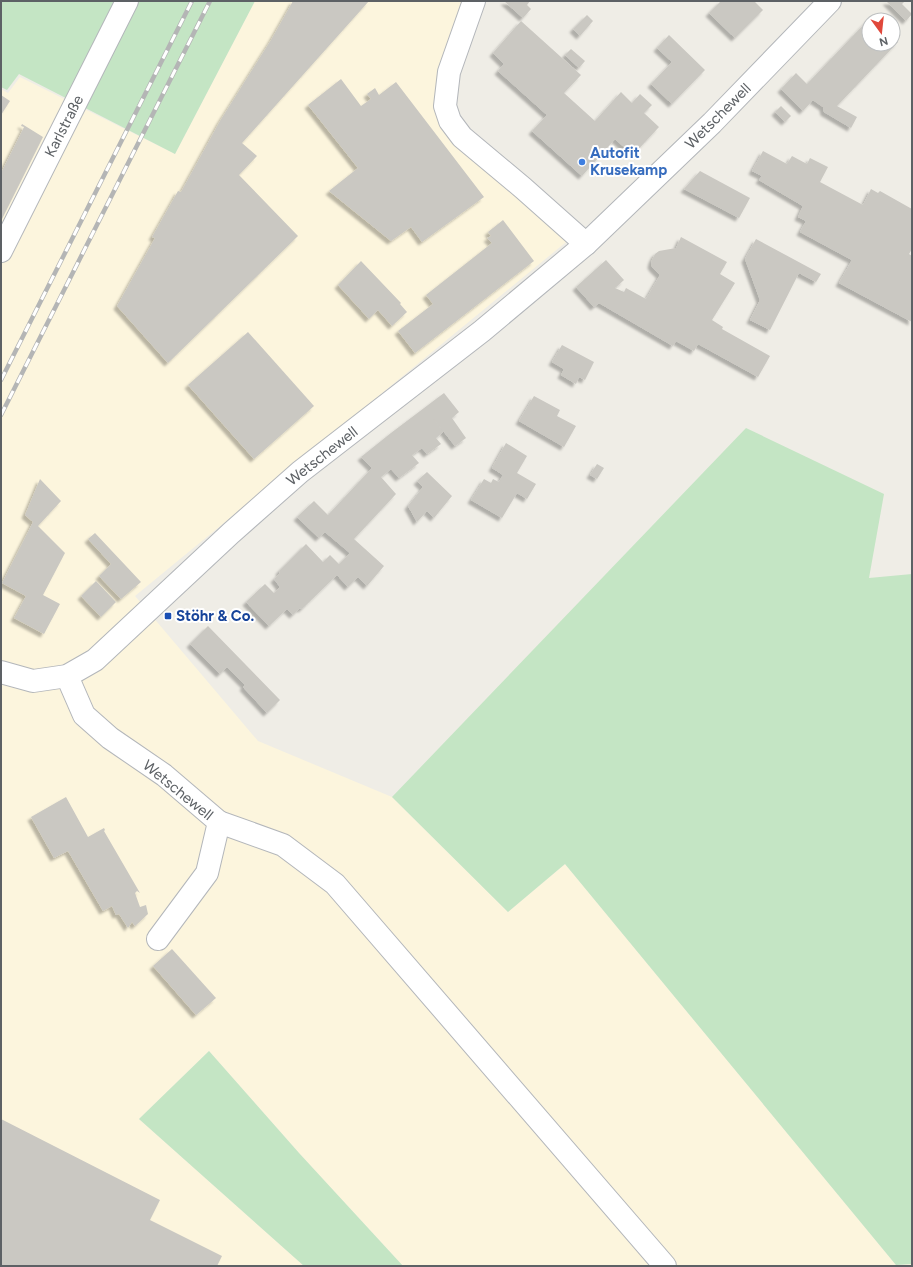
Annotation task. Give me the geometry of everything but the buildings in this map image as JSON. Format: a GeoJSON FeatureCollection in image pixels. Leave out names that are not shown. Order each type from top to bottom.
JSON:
{"type":"FeatureCollection","features":[{"type":"Feature","properties":{"kind":"street","name":"Karlstraße"},"geometry":{"type":"LineString","coordinates":[[1,251],[127,1]]}},
{"type":"Feature","properties":{"kind":"street"},"geometry":{"type":"LineString","coordinates":[[474,1],[449,72],[445,106],[450,121],[462,137],[523,188],[586,244]]}},
{"type":"Feature","properties":{"kind":"street","name":"Wetschewell"},"geometry":{"type":"LineString","coordinates":[[1,672],[33,680],[67,676],[95,660],[231,533],[300,472],[482,331],[586,244],[712,123],[830,1]]}},
{"type":"Feature","properties":{"kind":"street","name":"Wetschewell"},"geometry":{"type":"LineString","coordinates":[[67,676],[84,714],[110,738],[164,776],[219,822],[207,873],[158,939]]}},
{"type":"Feature","properties":{"kind":"street"},"geometry":{"type":"LineString","coordinates":[[219,822],[283,845],[335,884],[665,1266]]}},
{"type":"Feature","properties":{"kind":"shaded area"},"geometry":{"type":"Polygon","coordinates":[[[255,1],[462,1],[442,75],[438,112],[571,238],[135,596],[258,741],[392,797],[508,912],[565,864],[896,1265],[912,1264],[912,1266],[403,1266],[299,1153],[209,1051],[139,1119],[304,1266],[1,1266],[1,89],[8,93],[20,77],[175,154],[255,1]]]}},
{"type":"Feature","properties":{"kind":"green space"},"geometry":{"type":"Polygon","coordinates":[[[1,1],[255,1],[175,154],[19,74],[7,90],[1,87],[1,1]]]}},
{"type":"Feature","properties":{"kind":"green space"},"geometry":{"type":"Polygon","coordinates":[[[746,428],[884,494],[869,578],[912,574],[912,1264],[896,1265],[565,864],[508,912],[392,797],[746,428]]]}},
{"type":"Feature","properties":{"kind":"green space"},"geometry":{"type":"Polygon","coordinates":[[[209,1051],[299,1153],[403,1266],[304,1266],[139,1119],[209,1051]]]}},
{"type":"Feature","properties":{"kind":"railway"},"geometry":{"type":"LineString","coordinates":[[1,380],[192,1]]}},
{"type":"Feature","properties":{"kind":"railway"},"geometry":{"type":"LineString","coordinates":[[1,415],[210,1]]}},
{"type":"Feature","properties":{"kind":"place","name":"Autofit Krusekamp"},"geometry":{"type":"Point","coordinates":[582,162]}},
{"type":"Feature","properties":{"kind":"place","name":"Stöhr & Co."},"geometry":{"type":"Point","coordinates":[168,616]}}]}
